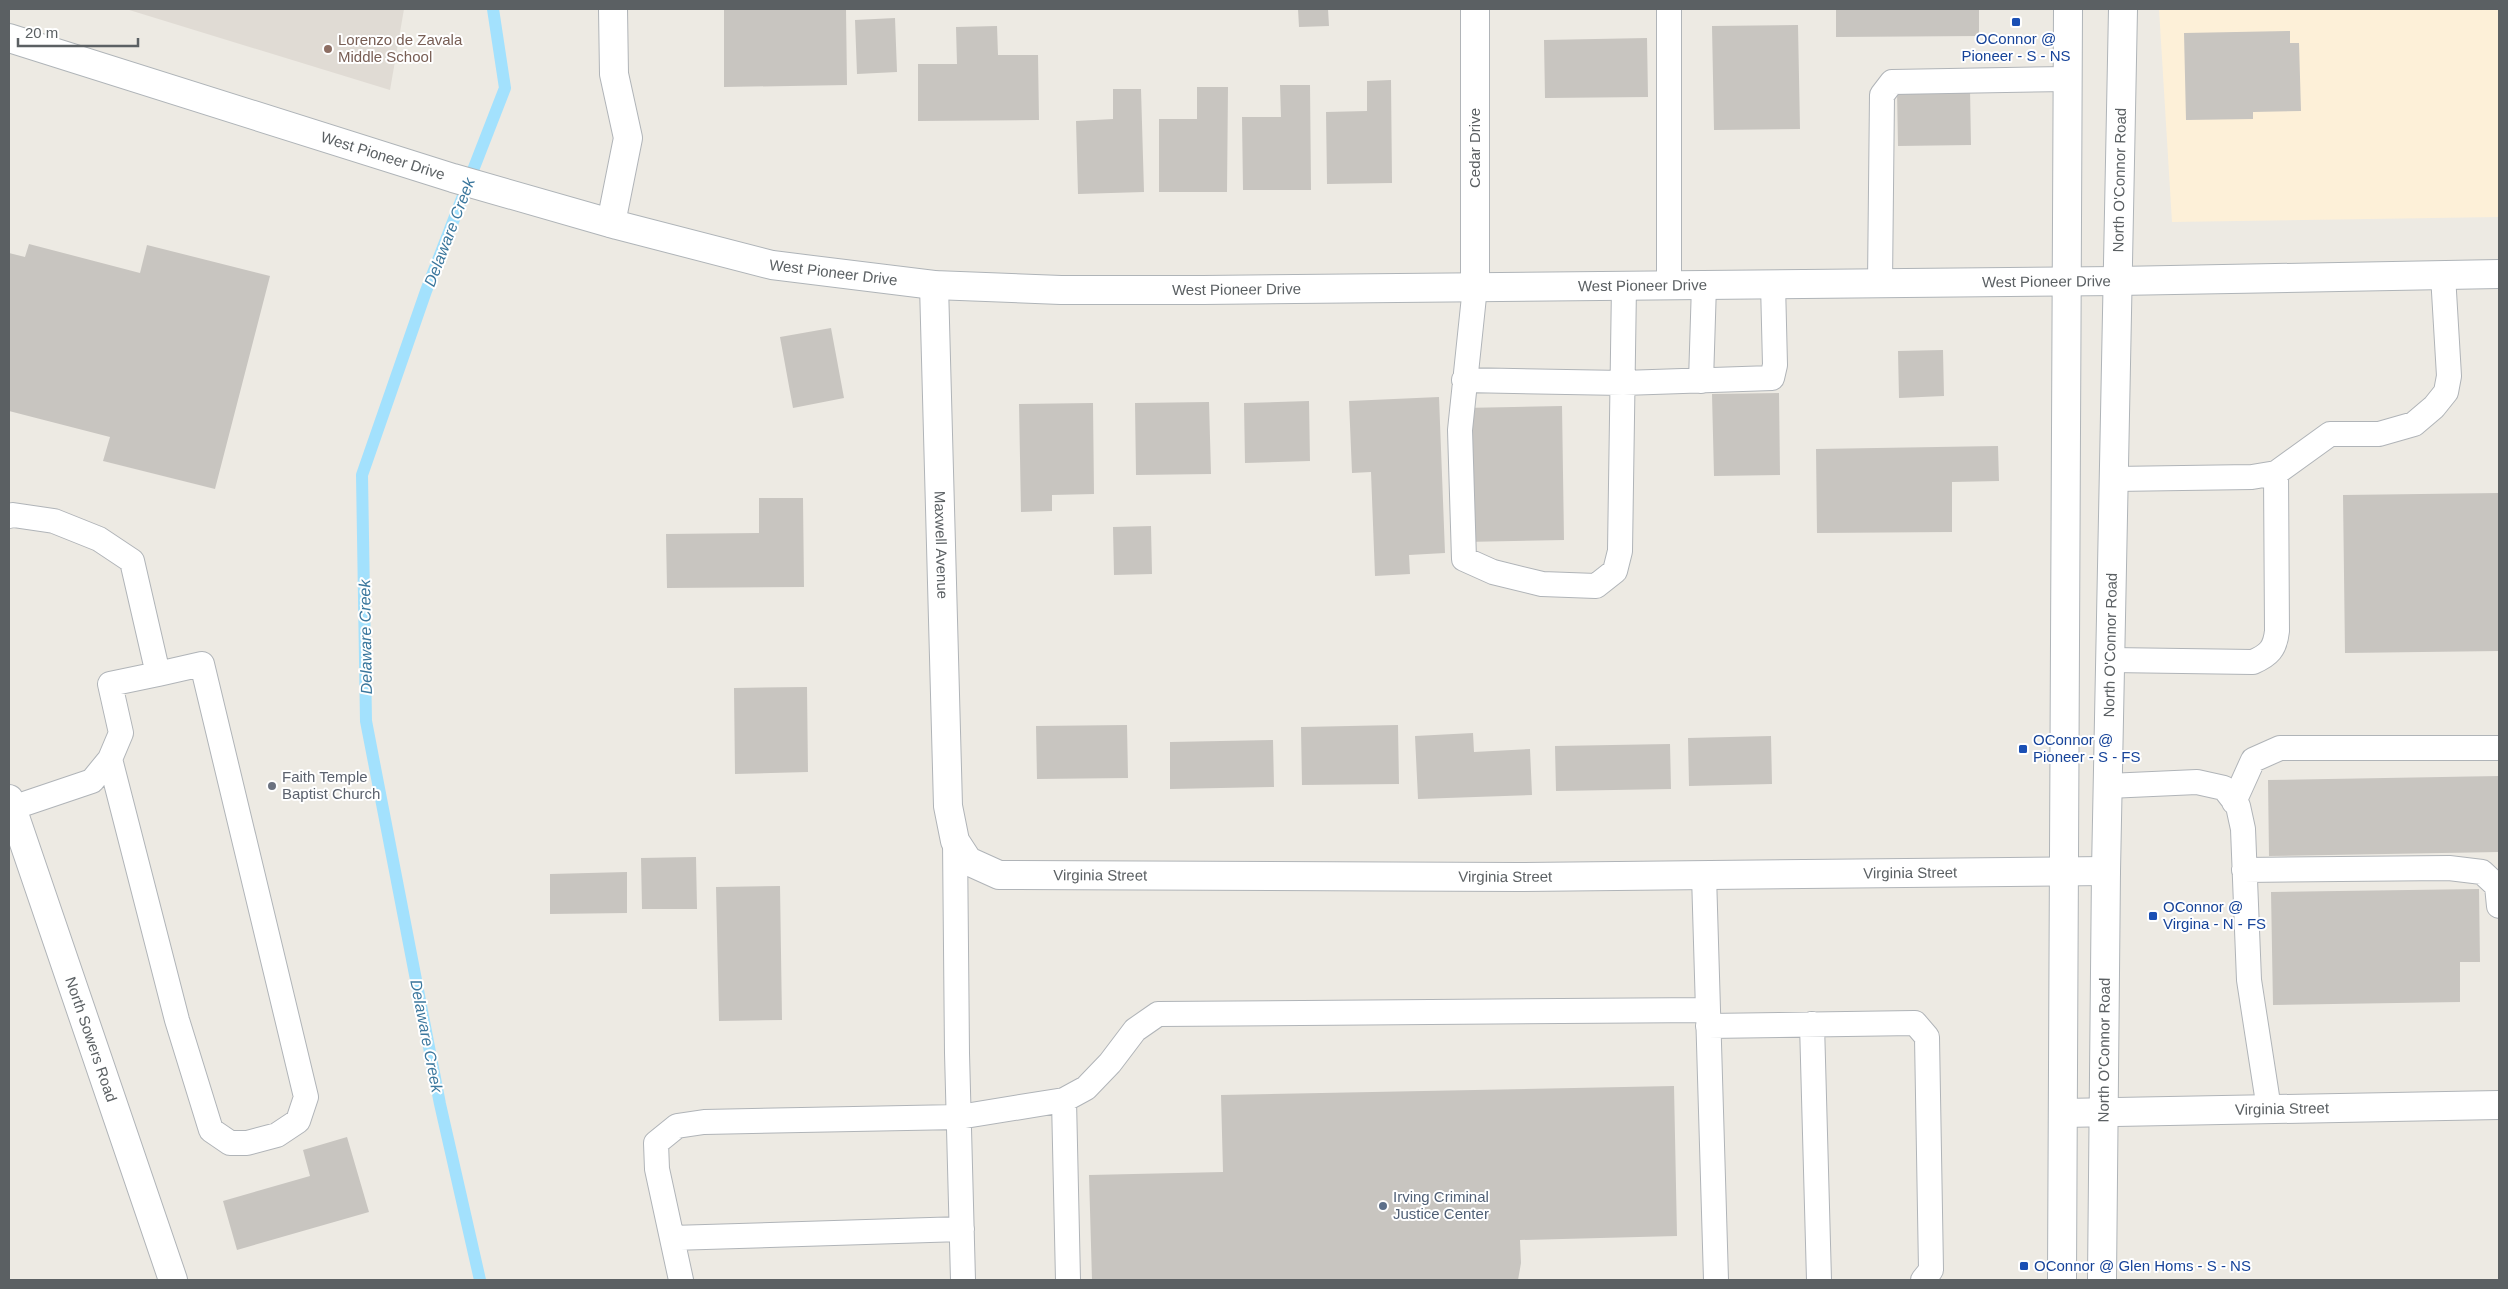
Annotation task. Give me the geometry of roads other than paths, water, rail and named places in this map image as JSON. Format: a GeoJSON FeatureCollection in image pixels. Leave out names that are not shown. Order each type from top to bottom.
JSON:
{"type":"FeatureCollection","features":[{"type":"Feature","properties":{"kind":"main road"},"geometry":{"type":"LineString","coordinates":[[611,223],[628,138],[614,74],[613,9]]}},
{"type":"Feature","properties":{"kind":"main road","name":"Cedar Drive"},"geometry":{"type":"LineString","coordinates":[[1475,9],[1475,287]]}},
{"type":"Feature","properties":{"kind":"main road"},"geometry":{"type":"LineString","coordinates":[[2062,1280],[2068,9]]}},
{"type":"Feature","properties":{"kind":"main road","name":"North O'Connor Road"},"geometry":{"type":"LineString","coordinates":[[2102,1280],[2106,870],[2123,9]]}},
{"type":"Feature","properties":{"kind":"main road","name":"West Pioneer Drive"},"geometry":{"type":"LineString","coordinates":[[9,38],[391,159],[611,223],[772,265],[934,285],[1061,290],[2118,281],[2499,274]]}},
{"type":"Feature","properties":{"kind":"main road","name":"Maxwell Avenue"},"geometry":{"type":"LineString","coordinates":[[934,285],[948,806]]}},
{"type":"Feature","properties":{"kind":"main road","name":"North Sowers Road"},"geometry":{"type":"LineString","coordinates":[[10,804],[173,1280]]}},
{"type":"Feature","properties":{"kind":"main road","name":"Virginia Street"},"geometry":{"type":"LineString","coordinates":[[948,806],[955,841],[968,861],[999,874],[1517,877],[2106,870]]}},
{"type":"Feature","properties":{"kind":"main road","name":"Virginia Street"},"geometry":{"type":"LineString","coordinates":[[2063,1114],[2499,1105]]}},
{"type":"Feature","properties":{"kind":"lane"},"geometry":{"type":"LineString","coordinates":[[1669,9],[1669,285]]}},
{"type":"Feature","properties":{"kind":"lane"},"geometry":{"type":"LineString","coordinates":[[1880,283],[1882,95],[1892,82],[2068,79]]}},
{"type":"Feature","properties":{"kind":"lane"},"geometry":{"type":"LineString","coordinates":[[2114,480],[2252,477],[2276,473],[2330,434],[2379,434],[2414,424],[2446,392],[2449,376],[2442,275]]}},
{"type":"Feature","properties":{"kind":"lane"},"geometry":{"type":"LineString","coordinates":[[1701,381],[1704,284]]}},
{"type":"Feature","properties":{"kind":"lane"},"geometry":{"type":"LineString","coordinates":[[1464,380],[1622,383],[1772,378],[1775,365],[1774,284]]}},
{"type":"Feature","properties":{"kind":"lane"},"geometry":{"type":"LineString","coordinates":[[1475,287],[1460,430],[1464,559],[1493,572],[1542,584],[1596,586],[1615,571],[1620,552],[1624,286]]}},
{"type":"Feature","properties":{"kind":"lane"},"geometry":{"type":"LineString","coordinates":[[2111,660],[2253,662],[2267,656],[2275,646],[2277,631],[2276,473]]}},
{"type":"Feature","properties":{"kind":"lane"},"geometry":{"type":"LineString","coordinates":[[9,516],[13,515],[54,522],[99,539],[132,562],[158,674]]}},
{"type":"Feature","properties":{"kind":"lane"},"geometry":{"type":"LineString","coordinates":[[10,804],[92,781],[110,759],[121,733],[110,684],[202,664],[306,1098],[298,1121],[277,1135],[247,1143],[230,1144],[211,1130],[177,1020],[110,759]]}},
{"type":"Feature","properties":{"kind":"lane"},"geometry":{"type":"LineString","coordinates":[[2234,802],[2253,760],[2280,748],[2499,748]]}},
{"type":"Feature","properties":{"kind":"lane"},"geometry":{"type":"LineString","coordinates":[[2108,786],[2197,782],[2224,788],[2238,806],[2243,830],[2249,980],[2269,1109]]}},
{"type":"Feature","properties":{"kind":"lane"},"geometry":{"type":"LineString","coordinates":[[955,841],[963,1280]]}},
{"type":"Feature","properties":{"kind":"lane"},"geometry":{"type":"LineString","coordinates":[[2244,870],[2449,868],[2482,872],[2499,892]]}},
{"type":"Feature","properties":{"kind":"lane"},"geometry":{"type":"LineString","coordinates":[[1704,875],[1716,1280]]}},
{"type":"Feature","properties":{"kind":"lane"},"geometry":{"type":"LineString","coordinates":[[681,1280],[657,1169],[656,1143],[677,1126],[704,1122],[959,1117],[1064,1100],[1086,1088],[1110,1063],[1135,1030],[1158,1014],[1708,1018],[1812,1024],[1915,1023],[1927,1037],[1931,1270],[1923,1280]]}},
{"type":"Feature","properties":{"kind":"lane"},"geometry":{"type":"LineString","coordinates":[[1812,1024],[1820,1280]]}},
{"type":"Feature","properties":{"kind":"lane"},"geometry":{"type":"LineString","coordinates":[[1064,1100],[1068,1280]]}},
{"type":"Feature","properties":{"kind":"lane"},"geometry":{"type":"LineString","coordinates":[[672,1238],[962,1229]]}},
{"type":"Feature","properties":{"kind":"waterway","name":"Delaware Creek"},"geometry":{"type":"LineString","coordinates":[[480,1280],[440,1104],[366,721],[362,475],[426,291],[505,88],[493,9]]}},
{"type":"Feature","properties":{"kind":"place","name":"OConnor @ Pioneer - S - NS"},"geometry":{"type":"Point","coordinates":[2016,22]}},
{"type":"Feature","properties":{"kind":"place","name":"Lorenzo de Zavala Middle School"},"geometry":{"type":"Point","coordinates":[328,49]}},
{"type":"Feature","properties":{"kind":"place","name":"OConnor @ Pioneer - S - FS"},"geometry":{"type":"Point","coordinates":[2023,749]}},
{"type":"Feature","properties":{"kind":"place","name":"Faith Temple Baptist Church"},"geometry":{"type":"Point","coordinates":[272,786]}},
{"type":"Feature","properties":{"kind":"place","name":"OConnor @ Virgina - N - FS"},"geometry":{"type":"Point","coordinates":[2153,916]}},
{"type":"Feature","properties":{"kind":"place","name":"Irving Criminal Justice Center"},"geometry":{"type":"Point","coordinates":[1383,1206]}},
{"type":"Feature","properties":{"kind":"place","name":"OConnor @ Glen Homs - S - NS"},"geometry":{"type":"Point","coordinates":[2024,1266]}}]}
